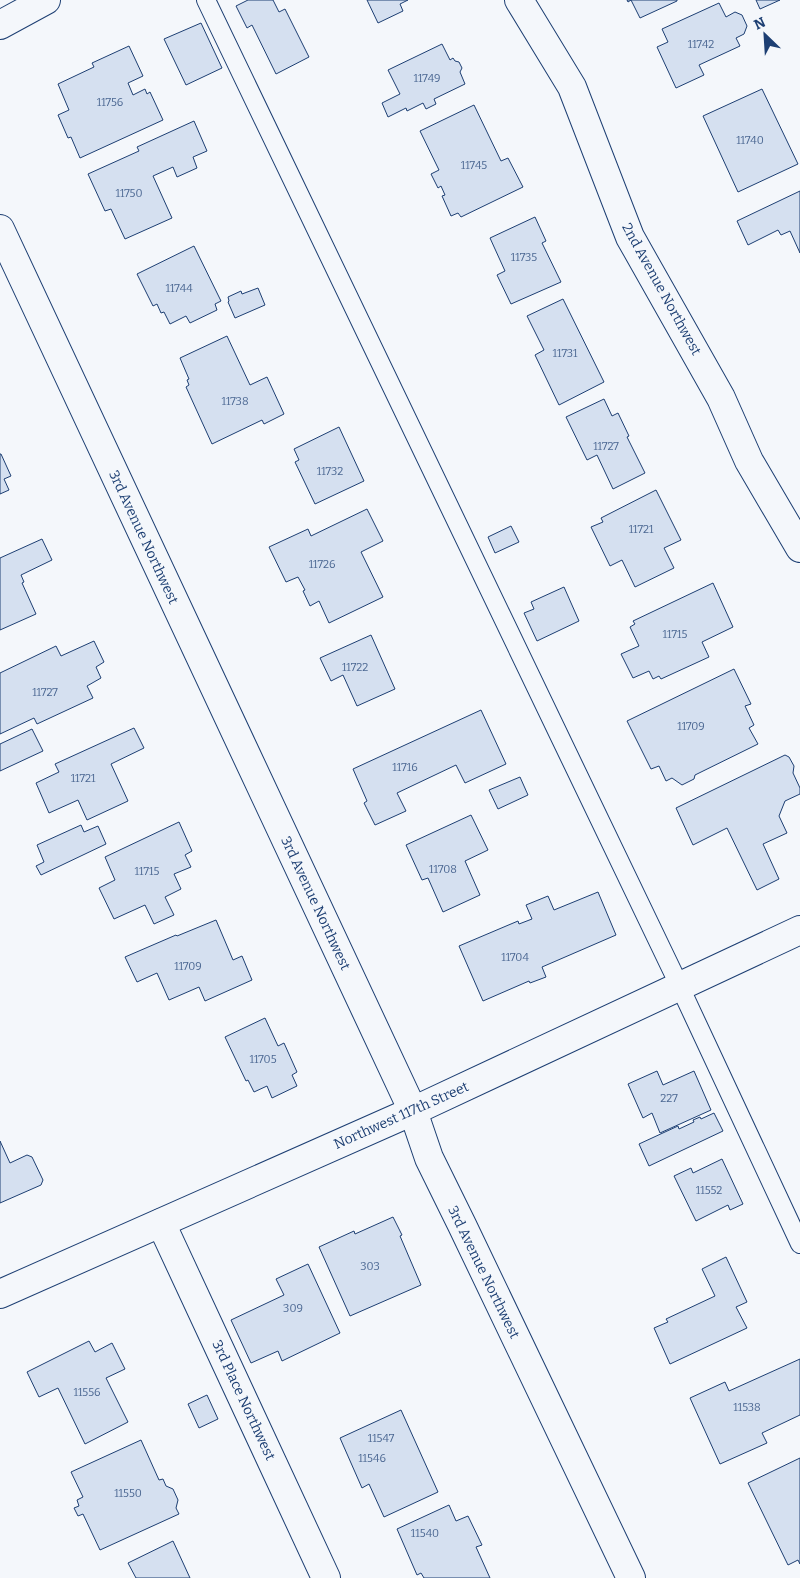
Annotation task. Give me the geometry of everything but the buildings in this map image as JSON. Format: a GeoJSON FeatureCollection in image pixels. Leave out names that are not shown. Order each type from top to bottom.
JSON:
{"type":"FeatureCollection","features":[{"type":"Feature","properties":{"kind":"street"},"geometry":{"type":"LineString","coordinates":[[0,25],[46,0]]}},
{"type":"Feature","properties":{"kind":"street","name":"2nd Avenue Northwest"},"geometry":{"type":"LineString","coordinates":[[519,0],[572,87],[630,237],[722,398],[748,461],[800,548]]}},
{"type":"Feature","properties":{"kind":"street","name":"3rd Avenue Northwest"},"geometry":{"type":"LineString","coordinates":[[0,229],[413,1111],[429,1158],[631,1578]]}},
{"type":"Feature","properties":{"kind":"street","name":"Northwest 117th Street"},"geometry":{"type":"LineString","coordinates":[[0,1294],[413,1111],[800,930]]}},
{"type":"Feature","properties":{"kind":"street","name":"3rd Place Northwest"},"geometry":{"type":"LineString","coordinates":[[161,1223],[326,1578]]}},
{"type":"Feature","properties":{"kind":"lane"},"geometry":{"type":"LineString","coordinates":[[206,0],[680,987],[800,1244]]}}]}
